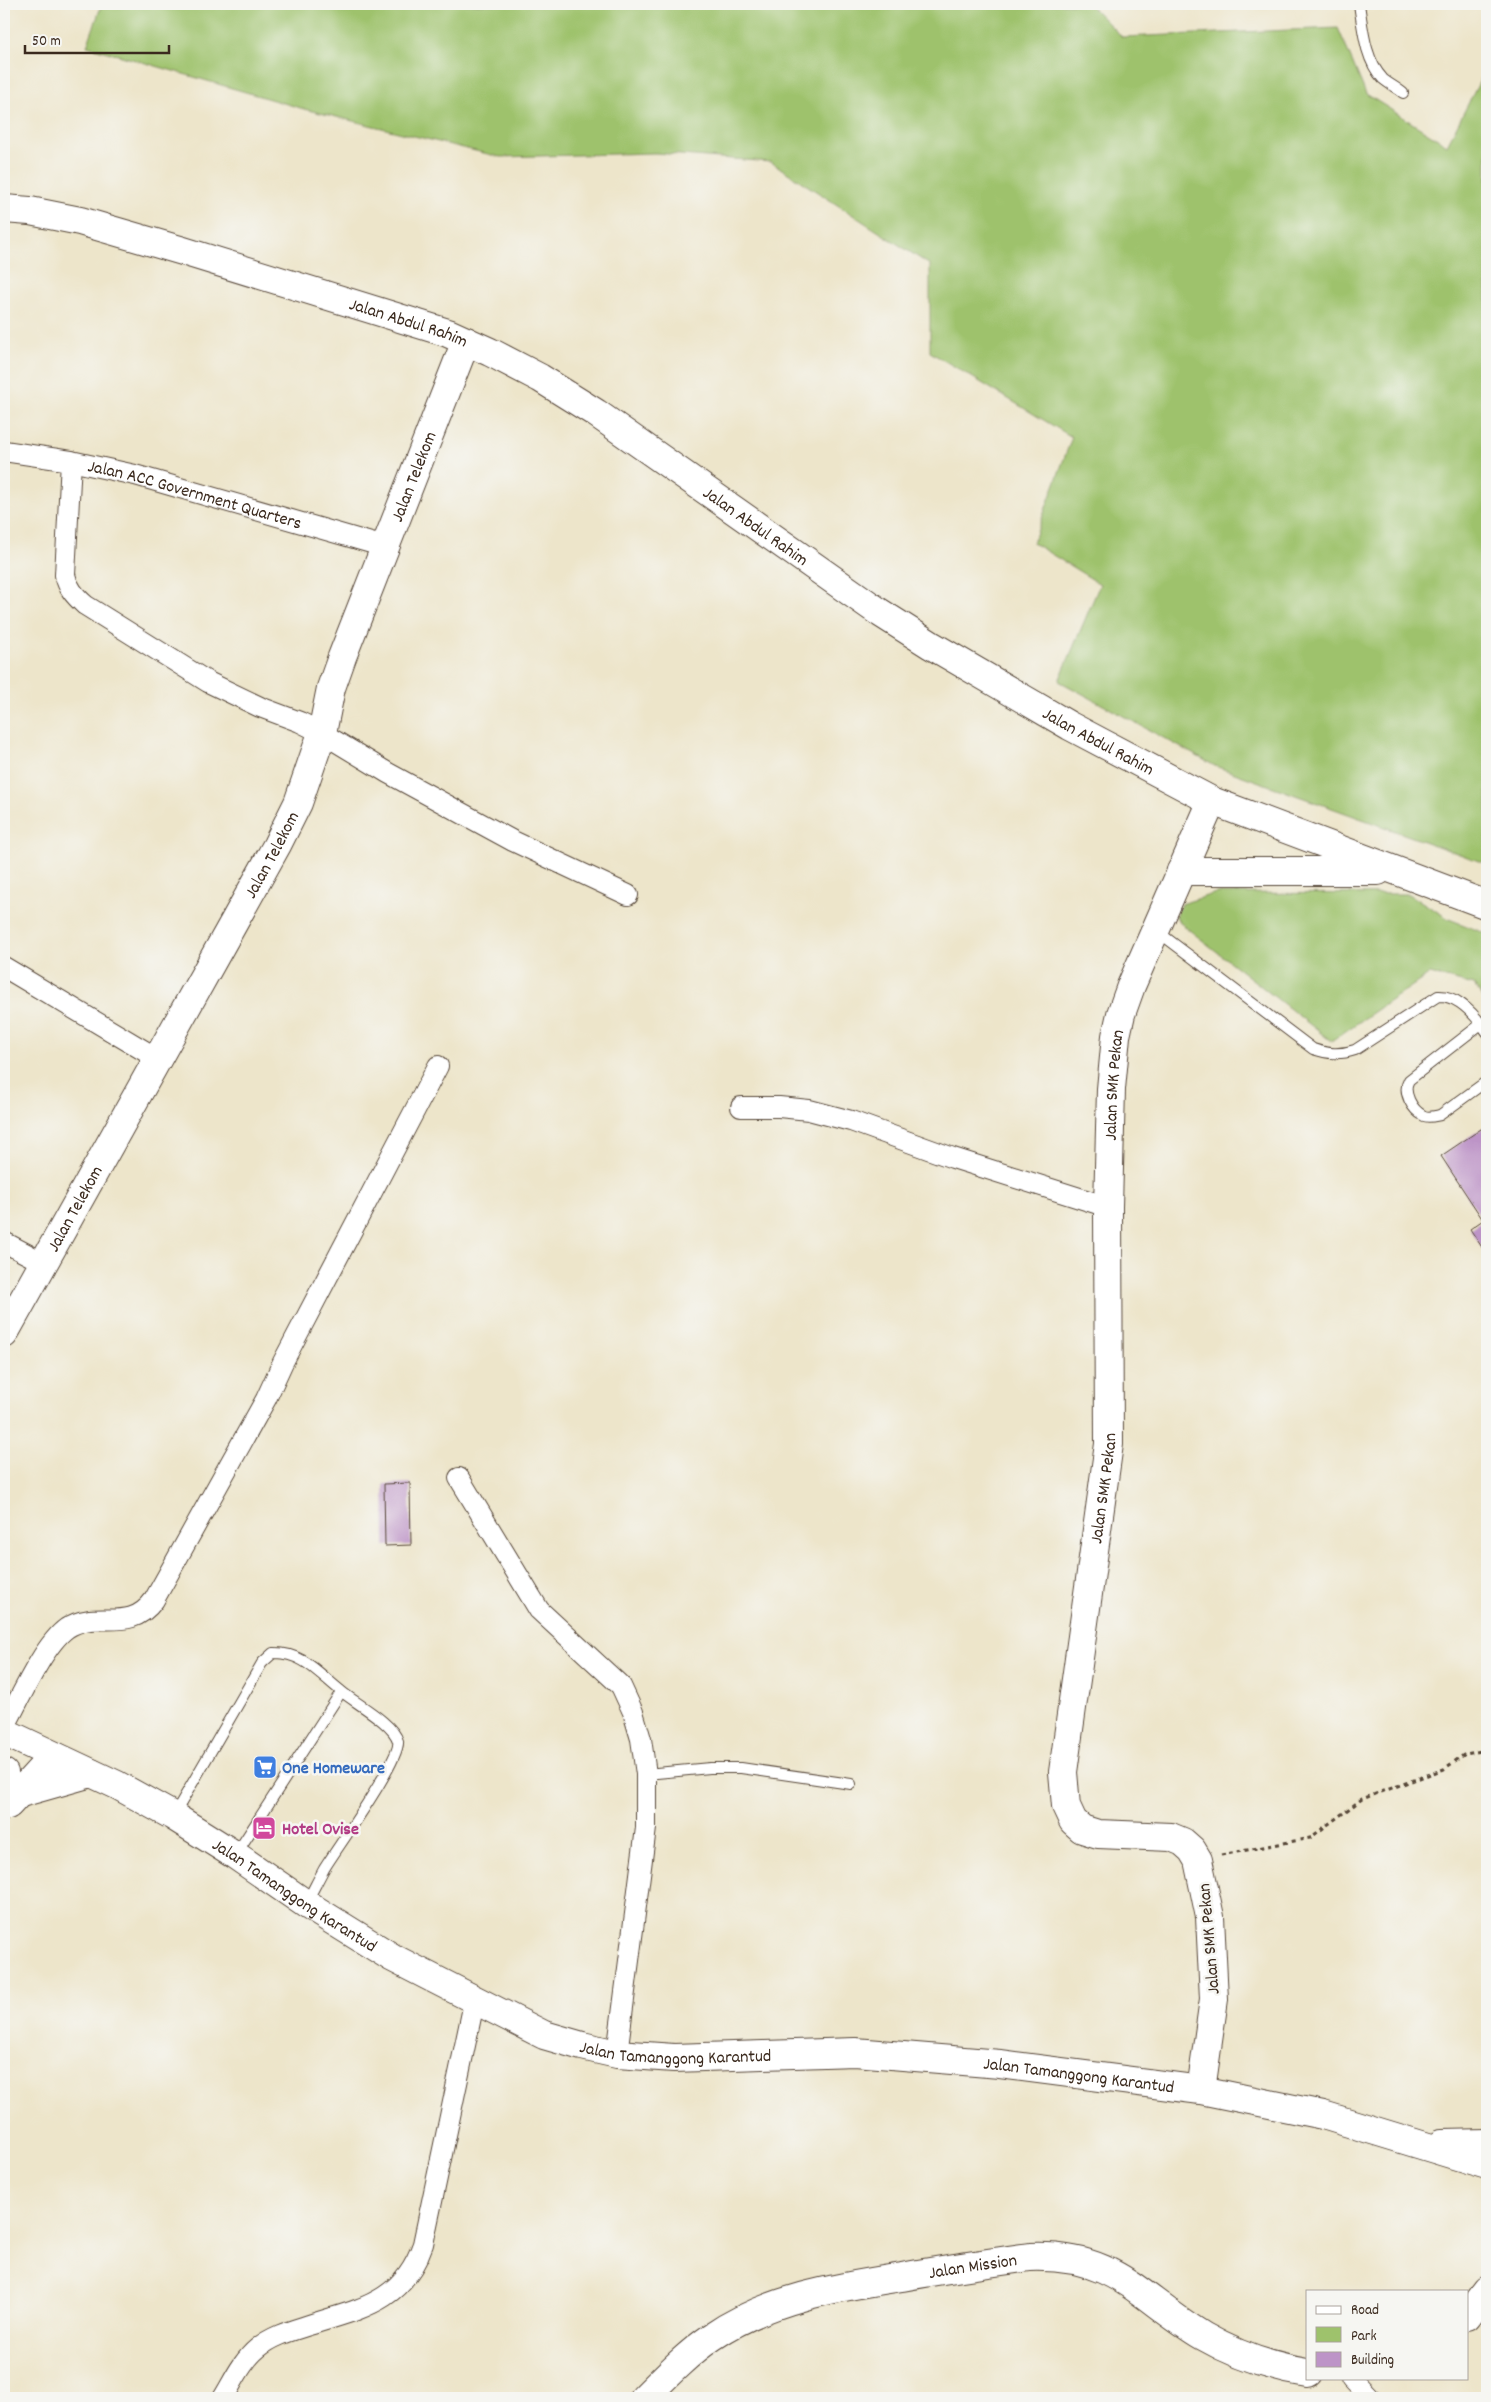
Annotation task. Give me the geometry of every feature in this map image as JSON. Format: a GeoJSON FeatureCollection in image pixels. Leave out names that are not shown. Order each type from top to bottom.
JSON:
{"type":"FeatureCollection","features":[{"type":"Feature","properties":{"kind":"main road","name":"Jalan Abdul Rahim"},"geometry":{"type":"LineString","coordinates":[[4,209],[30,211],[89,224],[320,292],[448,333],[466,341],[540,378],[596,413],[879,612],[931,645],[1061,721],[1212,801],[1487,905]]}},
{"type":"Feature","properties":{"kind":"main road","name":"Jalan Telekom"},"geometry":{"type":"LineString","coordinates":[[4,1334],[294,811],[322,733],[331,688],[466,341]]}},
{"type":"Feature","properties":{"kind":"main road","name":"Jalan SMK Pekan"},"geometry":{"type":"LineString","coordinates":[[1201,2090],[1214,1999],[1210,1918],[1198,1860],[1192,1850],[1183,1842],[1171,1838],[1098,1834],[1082,1829],[1073,1822],[1066,1806],[1063,1772],[1109,1444],[1108,1207],[1111,1089],[1116,1036],[1121,1014],[1131,986],[1212,801]]}},
{"type":"Feature","properties":{"kind":"main road"},"geometry":{"type":"LineString","coordinates":[[1181,871],[1395,871]]}},
{"type":"Feature","properties":{"kind":"main road","name":"Jalan Tamanggong Karantud"},"geometry":{"type":"LineString","coordinates":[[4,1730],[173,1816],[235,1855],[306,1904],[393,1958],[544,2034],[617,2054],[674,2058],[855,2052],[1000,2064],[1201,2090],[1323,2115],[1487,2165]]}},
{"type":"Feature","properties":{"kind":"main road"},"geometry":{"type":"LineString","coordinates":[[8,1795],[53,1756]]}},
{"type":"Feature","properties":{"kind":"main road"},"geometry":{"type":"LineString","coordinates":[[8,1795],[91,1773]]}},
{"type":"Feature","properties":{"kind":"main road","name":"Jalan Tamanggong Karantud"},"geometry":{"type":"LineString","coordinates":[[1420,2144],[1487,2143]]}},
{"type":"Feature","properties":{"kind":"main road","name":"Jalan Mission"},"geometry":{"type":"LineString","coordinates":[[644,2398],[711,2338],[755,2314],[786,2302],[856,2284],[973,2265],[1038,2257],[1077,2260],[1099,2266],[1118,2276],[1201,2335],[1225,2348],[1273,2366],[1306,2373]]}},
{"type":"Feature","properties":{"kind":"main road"},"geometry":{"type":"LineString","coordinates":[[1468,2316],[1487,2291]]}},
{"type":"Feature","properties":{"kind":"street","name":"Jalan ACC Government Quarters"},"geometry":{"type":"LineString","coordinates":[[4,451],[71,461],[135,475],[385,547]]}},
{"type":"Feature","properties":{"kind":"street"},"geometry":{"type":"LineString","coordinates":[[71,461],[65,575],[74,595],[85,605],[208,682],[260,707],[300,722],[322,733],[388,773],[513,841],[628,895]]}},
{"type":"Feature","properties":{"kind":"street"},"geometry":{"type":"LineString","coordinates":[[4,967],[158,1059]]}},
{"type":"Feature","properties":{"kind":"street"},"geometry":{"type":"LineString","coordinates":[[4,1730],[48,1648],[66,1629],[76,1623],[91,1620],[125,1620],[147,1610],[154,1600],[266,1399],[283,1362],[438,1066]]}},
{"type":"Feature","properties":{"kind":"street"},"geometry":{"type":"LineString","coordinates":[[741,1107],[779,1106],[809,1110],[842,1119],[953,1158],[1108,1207]]}},
{"type":"Feature","properties":{"kind":"street"},"geometry":{"type":"LineString","coordinates":[[4,1242],[44,1263]]}},
{"type":"Feature","properties":{"kind":"street"},"geometry":{"type":"LineString","coordinates":[[459,1478],[539,1610],[621,1686],[638,1730],[646,1774],[646,1828],[617,2054]]}},
{"type":"Feature","properties":{"kind":"street"},"geometry":{"type":"LineString","coordinates":[[222,2398],[245,2362],[257,2348],[287,2332],[361,2309],[380,2300],[394,2290],[417,2261],[423,2244],[475,1998]]}},
{"type":"Feature","properties":{"kind":"street"},"geometry":{"type":"LineString","coordinates":[[1353,2380],[1370,2398]]}},
{"type":"Feature","properties":{"kind":"lane"},"geometry":{"type":"LineString","coordinates":[[1360,4],[1370,57],[1375,68],[1384,80],[1403,92]]}},
{"type":"Feature","properties":{"kind":"lane"},"geometry":{"type":"LineString","coordinates":[[1155,930],[1313,1049],[1323,1052],[1345,1053],[1355,1050],[1438,996],[1452,998],[1484,1028],[1409,1080],[1406,1085],[1406,1094],[1419,1112],[1424,1116],[1432,1117],[1440,1115],[1487,1081]]}},
{"type":"Feature","properties":{"kind":"lane"},"geometry":{"type":"LineString","coordinates":[[173,1816],[262,1663],[273,1653],[298,1656],[341,1692],[376,1717],[393,1732],[398,1741],[398,1750],[386,1773],[324,1870],[306,1904]]}},
{"type":"Feature","properties":{"kind":"lane"},"geometry":{"type":"LineString","coordinates":[[235,1855],[341,1692]]}},
{"type":"Feature","properties":{"kind":"lane"},"geometry":{"type":"LineString","coordinates":[[646,1774],[710,1768],[741,1768],[852,1784]]}},
{"type":"Feature","properties":{"kind":"path"},"geometry":{"type":"LineString","coordinates":[[1198,1860],[1310,1838],[1362,1799],[1444,1769],[1472,1752],[1487,1750]]}},
{"type":"Feature","properties":{"kind":"green space"},"geometry":{"type":"Polygon","coordinates":[[[102,4],[1089,4],[1122,37],[1338,28],[1366,94],[1447,145],[1484,73],[1487,74],[1487,864],[1215,766],[1059,681],[1100,584],[1033,543],[1072,437],[930,352],[930,265],[771,162],[655,153],[500,157],[304,109],[87,46],[102,4]]]}},
{"type":"Feature","properties":{"kind":"green space"},"geometry":{"type":"Polygon","coordinates":[[[1216,893],[1409,894],[1449,919],[1487,934],[1487,1004],[1474,985],[1430,974],[1331,1041],[1179,922],[1176,916],[1181,904],[1216,893]]]}},
{"type":"Feature","properties":{"kind":"building"},"geometry":{"type":"Polygon","coordinates":[[[1487,1125],[1487,1255],[1470,1229],[1483,1220],[1441,1156],[1487,1125]]]}},
{"type":"Feature","properties":{"kind":"building"},"geometry":{"type":"Polygon","coordinates":[[[410,1483],[411,1545],[385,1546],[384,1484],[410,1483]]]}},
{"type":"Feature","properties":{"kind":"place","name":"One Homeware"},"geometry":{"type":"Point","coordinates":[265,1767]}},
{"type":"Feature","properties":{"kind":"place","name":"Hotel Ovise"},"geometry":{"type":"Point","coordinates":[264,1828]}}]}
